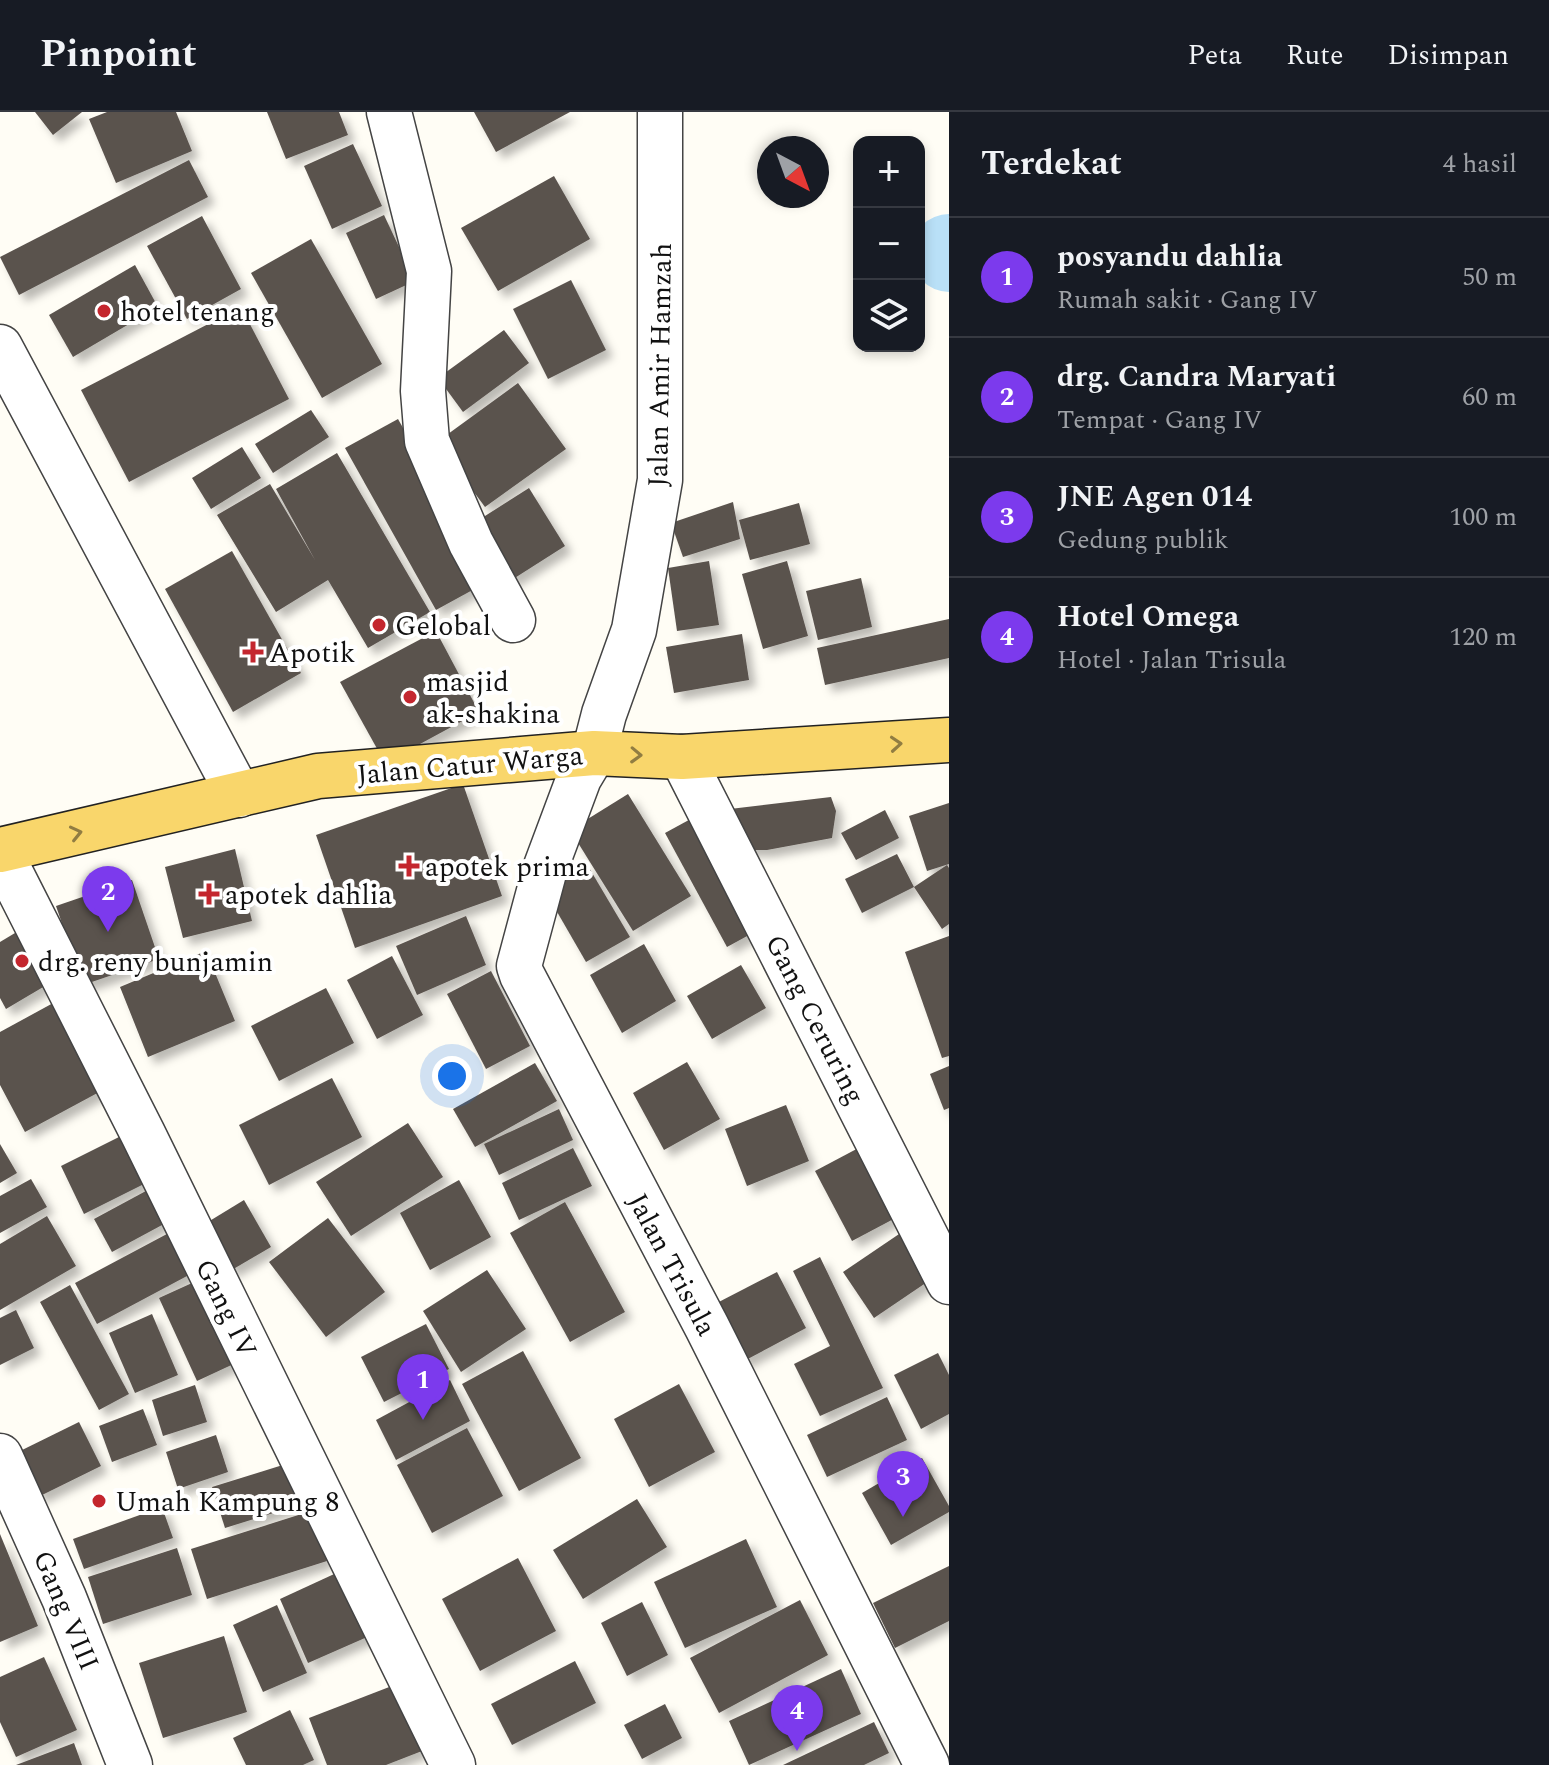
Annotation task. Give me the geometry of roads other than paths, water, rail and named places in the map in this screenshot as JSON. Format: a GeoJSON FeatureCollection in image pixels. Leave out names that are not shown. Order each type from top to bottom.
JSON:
{"type":"FeatureCollection","features":[{"type":"Feature","properties":{"kind":"main road","name":"Jalan Catur Warga"},"geometry":{"type":"LineString","coordinates":[[0,851],[318,776],[594,753],[682,757],[949,740]]}},
{"type":"Feature","properties":{"kind":"street"},"geometry":{"type":"LineString","coordinates":[[389,112],[429,271],[423,391],[427,441],[471,543],[513,620]]}},
{"type":"Feature","properties":{"kind":"street","name":"Jalan Amir Hamzah"},"geometry":{"type":"LineString","coordinates":[[594,753],[604,714],[634,630],[660,480],[660,112]]}},
{"type":"Feature","properties":{"kind":"street"},"geometry":{"type":"LineString","coordinates":[[0,347],[239,795]]}},
{"type":"Feature","properties":{"kind":"street","name":"Jalan Trisula"},"geometry":{"type":"LineString","coordinates":[[594,753],[579,778],[545,869],[520,961],[522,975],[707,1327],[927,1765]]}},
{"type":"Feature","properties":{"kind":"street","name":"Gang Ceruring"},"geometry":{"type":"LineString","coordinates":[[682,757],[949,1282]]}},
{"type":"Feature","properties":{"kind":"street","name":"Gang IV"},"geometry":{"type":"LineString","coordinates":[[0,851],[143,1134],[453,1765]]}},
{"type":"Feature","properties":{"kind":"street","name":"Gang VIII"},"geometry":{"type":"LineString","coordinates":[[0,1456],[64,1598],[130,1765]]}},
{"type":"Feature","properties":{"kind":"place","name":"hotel tenang"},"geometry":{"type":"Point","coordinates":[104,311]}},
{"type":"Feature","properties":{"kind":"place","name":"Gelobal"},"geometry":{"type":"Point","coordinates":[379,625]}},
{"type":"Feature","properties":{"kind":"place","name":"Apotik"},"geometry":{"type":"Point","coordinates":[253,652]}},
{"type":"Feature","properties":{"kind":"place","name":"masjid ak-shakina"},"geometry":{"type":"Point","coordinates":[410,697]}},
{"type":"Feature","properties":{"kind":"place","name":"apotek prima"},"geometry":{"type":"Point","coordinates":[409,866]}},
{"type":"Feature","properties":{"kind":"place","name":"apotek dahlia"},"geometry":{"type":"Point","coordinates":[209,894]}},
{"type":"Feature","properties":{"kind":"place","name":"drg. Candra Maryati"},"geometry":{"type":"Point","coordinates":[108,932]}},
{"type":"Feature","properties":{"kind":"place","name":"drg. reny bunjamin"},"geometry":{"type":"Point","coordinates":[22,961]}},
{"type":"Feature","properties":{"kind":"place","name":"posyandu dahlia"},"geometry":{"type":"Point","coordinates":[423,1420]}},
{"type":"Feature","properties":{"kind":"place","name":"Umah Kampung 8"},"geometry":{"type":"Point","coordinates":[99,1501]}},
{"type":"Feature","properties":{"kind":"place","name":"JNE Agen 014"},"geometry":{"type":"Point","coordinates":[903,1517]}},
{"type":"Feature","properties":{"kind":"place","name":"Hotel Omega"},"geometry":{"type":"Point","coordinates":[797,1751]}}]}
